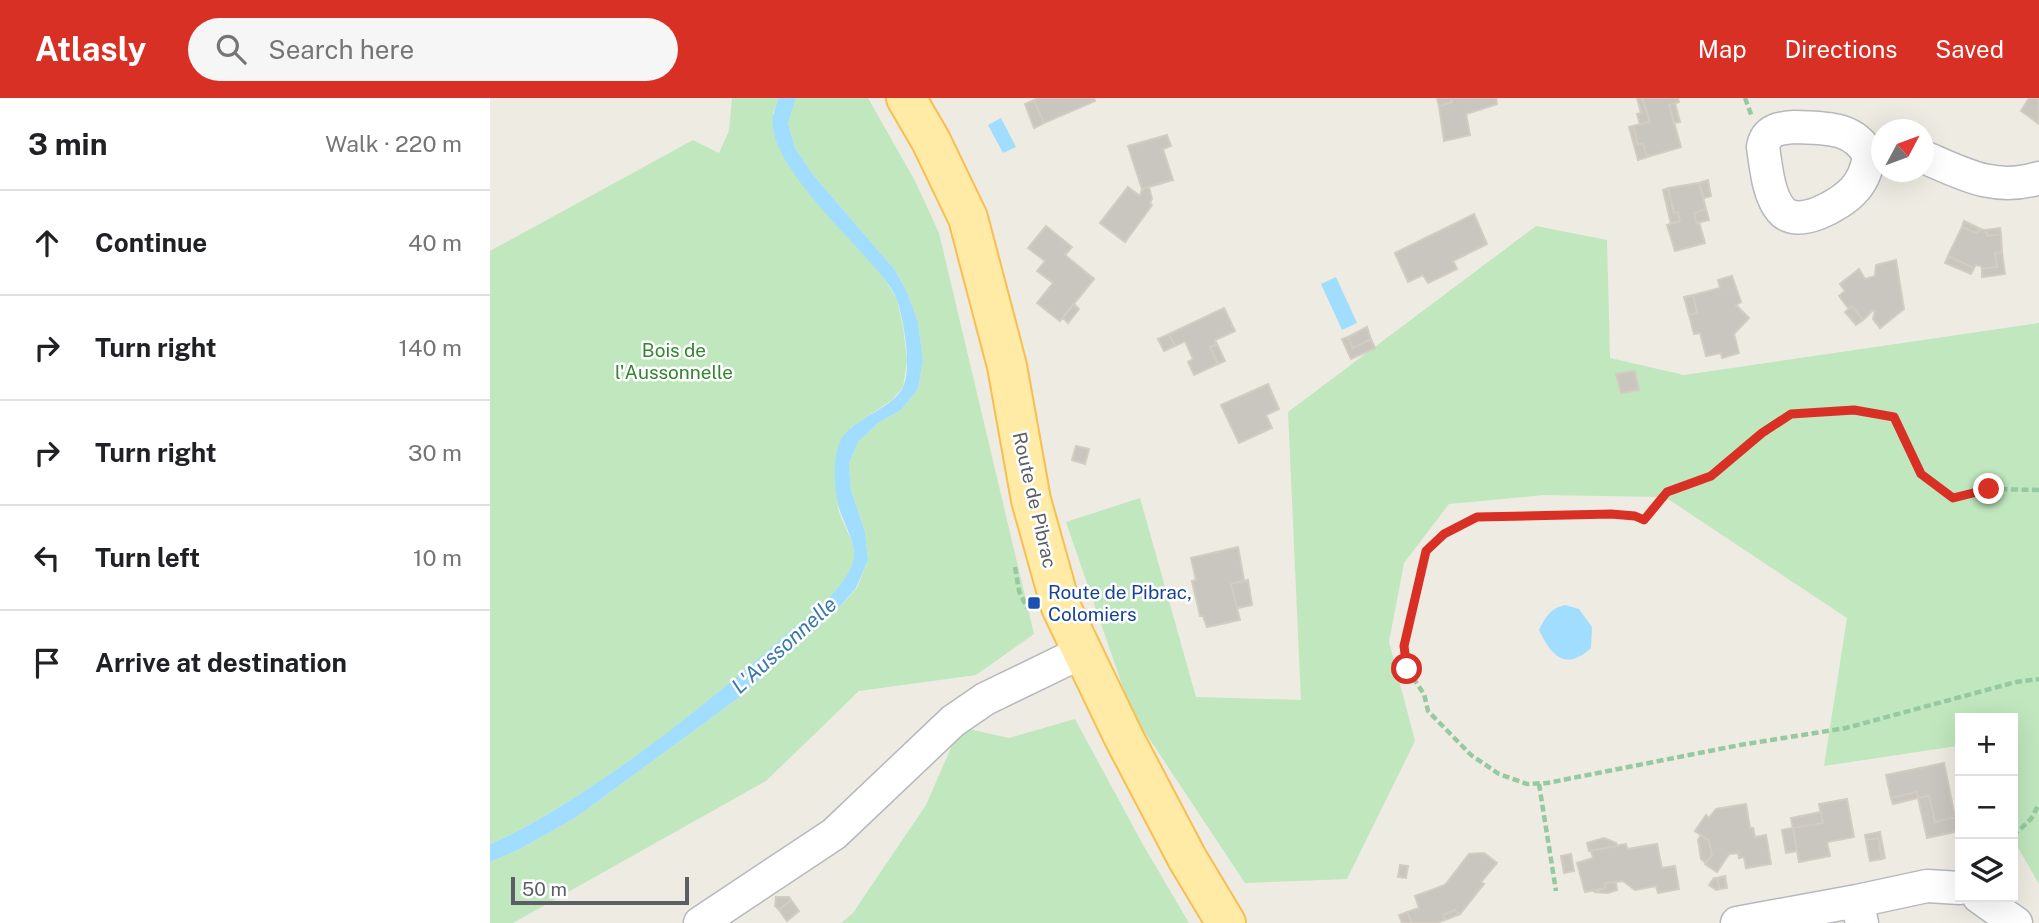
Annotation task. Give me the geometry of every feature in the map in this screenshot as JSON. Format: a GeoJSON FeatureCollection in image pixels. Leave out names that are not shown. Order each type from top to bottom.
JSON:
{"type":"FeatureCollection","features":[{"type":"Feature","properties":{"kind":"main road","name":"Route de Pibrac"},"geometry":{"type":"LineString","coordinates":[[906,98],[931,141],[968,218],[1007,366],[1031,500],[1061,607],[1123,736],[1187,858],[1226,923]]}},
{"type":"Feature","properties":{"kind":"street"},"geometry":{"type":"LineString","coordinates":[[1934,162],[1975,180],[2010,184],[2039,178]]}},
{"type":"Feature","properties":{"kind":"street"},"geometry":{"type":"LineString","coordinates":[[700,923],[834,834],[953,721],[985,699],[1082,652]]}},
{"type":"Feature","properties":{"kind":"street"},"geometry":{"type":"LineString","coordinates":[[1737,923],[1859,912],[1927,886],[1955,888]]}},
{"type":"Feature","properties":{"kind":"street"},"geometry":{"type":"LineString","coordinates":[[1986,902],[2016,923]]}},
{"type":"Feature","properties":{"kind":"path"},"geometry":{"type":"LineString","coordinates":[[2039,491],[1989,489],[1953,498],[1921,474],[1894,417],[1854,410],[1791,414],[1762,433],[1711,476],[1667,492],[1644,520],[1635,516],[1611,514],[1477,517],[1444,534],[1426,551],[1404,646],[1407,669],[1424,694],[1428,711],[1471,755],[1500,774],[1527,784],[1846,728],[2016,682],[2039,679]]}},
{"type":"Feature","properties":{"kind":"path"},"geometry":{"type":"LineString","coordinates":[[1539,784],[1556,891]]}},
{"type":"Feature","properties":{"kind":"path"},"geometry":{"type":"LineString","coordinates":[[2018,831],[2031,819],[2039,804]]}},
{"type":"Feature","properties":{"kind":"green space","name":"Bois de l'Aussonnelle"},"geometry":{"type":"Polygon","coordinates":[[[732,98],[779,98],[773,112],[773,129],[884,278],[897,300],[907,361],[903,387],[892,400],[850,428],[840,480],[838,507],[854,549],[853,563],[834,593],[682,721],[574,798],[522,829],[490,844],[490,251],[693,140],[719,153],[729,131],[732,98]]]}},
{"type":"Feature","properties":{"kind":"green space"},"geometry":{"type":"Polygon","coordinates":[[[796,98],[868,98],[915,181],[939,233],[1034,634],[976,675],[859,691],[766,781],[513,923],[490,923],[490,862],[518,850],[575,818],[737,699],[835,612],[857,588],[868,560],[865,532],[851,490],[849,464],[858,442],[878,423],[901,410],[918,389],[923,360],[918,322],[895,270],[814,176],[795,148],[788,123],[796,98]]]}},
{"type":"Feature","properties":{"kind":"green space"},"geometry":{"type":"Polygon","coordinates":[[[1536,226],[1607,240],[1610,358],[1684,375],[2039,323],[2039,884],[2018,848],[2018,713],[1955,713],[1955,746],[1824,766],[1847,618],[1665,497],[1544,495],[1449,504],[1404,563],[1389,642],[1415,741],[1347,879],[1245,883],[1131,711],[1066,522],[1140,498],[1196,697],[1301,700],[1288,412],[1536,226]]]}},
{"type":"Feature","properties":{"kind":"green space"},"geometry":{"type":"Polygon","coordinates":[[[1075,719],[1189,923],[841,923],[853,913],[926,805],[960,727],[1009,738],[1075,719]]]}},
{"type":"Feature","properties":{"kind":"water","name":"L'Aussonnelle"},"geometry":{"type":"Polygon","coordinates":[[[779,98],[796,98],[788,123],[795,148],[814,176],[895,270],[918,322],[923,360],[918,389],[901,410],[878,423],[858,442],[849,464],[851,490],[865,532],[868,560],[856,588],[835,612],[737,699],[575,818],[518,850],[490,862],[490,844],[522,829],[574,798],[682,722],[822,604],[847,576],[852,565],[854,550],[838,504],[836,454],[847,431],[890,402],[903,387],[907,368],[905,333],[896,297],[889,286],[812,197],[786,161],[777,144],[773,124],[779,98]]]}},
{"type":"Feature","properties":{"kind":"water"},"geometry":{"type":"Polygon","coordinates":[[[1001,118],[1016,147],[1003,153],[988,125],[1001,118]]]}},
{"type":"Feature","properties":{"kind":"water"},"geometry":{"type":"Polygon","coordinates":[[[1336,277],[1357,323],[1342,330],[1321,284],[1336,277]]]}},
{"type":"Feature","properties":{"kind":"water"},"geometry":{"type":"Polygon","coordinates":[[[1565,605],[1579,609],[1592,627],[1591,648],[1574,659],[1566,659],[1554,653],[1539,630],[1549,614],[1565,605]]]}},
{"type":"Feature","properties":{"kind":"building"},"geometry":{"type":"Polygon","coordinates":[[[1094,98],[1095,101],[1044,123],[1034,100],[1094,98]]]}},
{"type":"Feature","properties":{"kind":"building"},"geometry":{"type":"Polygon","coordinates":[[[1437,98],[1452,98],[1452,102],[1439,106],[1437,98]]]}},
{"type":"Feature","properties":{"kind":"building"},"geometry":{"type":"Polygon","coordinates":[[[1452,98],[1496,98],[1497,104],[1466,114],[1470,135],[1444,141],[1439,106],[1451,103],[1452,98]]]}},
{"type":"Feature","properties":{"kind":"building"},"geometry":{"type":"Polygon","coordinates":[[[1637,98],[1642,98],[1650,122],[1640,124],[1637,114],[1641,113],[1637,98]]]}},
{"type":"Feature","properties":{"kind":"building"},"geometry":{"type":"Polygon","coordinates":[[[1642,98],[1678,98],[1679,102],[1669,105],[1681,147],[1647,157],[1643,143],[1638,145],[1633,126],[1650,122],[1642,98]]]}},
{"type":"Feature","properties":{"kind":"building"},"geometry":{"type":"Polygon","coordinates":[[[2029,98],[2039,98],[2039,124],[2021,111],[2029,98]]]}},
{"type":"Feature","properties":{"kind":"building"},"geometry":{"type":"Polygon","coordinates":[[[1034,100],[1044,123],[1034,128],[1025,104],[1034,100]]]}},
{"type":"Feature","properties":{"kind":"building"},"geometry":{"type":"Polygon","coordinates":[[[1675,103],[1680,122],[1674,123],[1669,105],[1675,103]]]}},
{"type":"Feature","properties":{"kind":"building"},"geometry":{"type":"Polygon","coordinates":[[[1633,126],[1638,145],[1643,143],[1647,157],[1638,160],[1629,127],[1633,126]]]}},
{"type":"Feature","properties":{"kind":"building"},"geometry":{"type":"Polygon","coordinates":[[[1167,135],[1171,146],[1163,149],[1173,180],[1142,189],[1128,146],[1167,135]]]}},
{"type":"Feature","properties":{"kind":"building"},"geometry":{"type":"Polygon","coordinates":[[[1708,180],[1711,196],[1704,198],[1699,183],[1708,180]]]}},
{"type":"Feature","properties":{"kind":"building"},"geometry":{"type":"Polygon","coordinates":[[[1699,183],[1706,209],[1694,213],[1705,243],[1675,251],[1667,225],[1680,221],[1678,212],[1674,213],[1668,188],[1699,183]]]}},
{"type":"Feature","properties":{"kind":"building"},"geometry":{"type":"Polygon","coordinates":[[[1128,187],[1140,196],[1142,189],[1149,187],[1152,205],[1125,242],[1100,223],[1128,187]]]}},
{"type":"Feature","properties":{"kind":"building"},"geometry":{"type":"Polygon","coordinates":[[[1668,188],[1674,213],[1678,212],[1680,221],[1671,224],[1663,190],[1668,188]]]}},
{"type":"Feature","properties":{"kind":"building"},"geometry":{"type":"Polygon","coordinates":[[[1706,209],[1709,220],[1696,223],[1694,213],[1706,209]]]}},
{"type":"Feature","properties":{"kind":"building"},"geometry":{"type":"Polygon","coordinates":[[[1474,214],[1487,244],[1453,261],[1457,269],[1428,283],[1423,275],[1408,282],[1395,253],[1474,214]]]}},
{"type":"Feature","properties":{"kind":"building"},"geometry":{"type":"Polygon","coordinates":[[[1964,221],[1981,229],[1977,233],[1962,227],[1964,221]]]}},
{"type":"Feature","properties":{"kind":"building"},"geometry":{"type":"Polygon","coordinates":[[[1046,226],[1072,247],[1065,255],[1094,279],[1060,321],[1037,303],[1053,283],[1037,271],[1045,261],[1028,248],[1046,226]]]}},
{"type":"Feature","properties":{"kind":"building"},"geometry":{"type":"Polygon","coordinates":[[[1962,227],[1977,233],[1981,229],[1985,230],[1988,236],[2001,234],[2002,252],[1995,253],[1997,267],[1982,269],[1976,265],[1974,268],[1948,256],[1962,227]]]}},
{"type":"Feature","properties":{"kind":"building"},"geometry":{"type":"Polygon","coordinates":[[[2000,228],[2001,234],[1988,236],[1985,230],[2000,228]]]}},
{"type":"Feature","properties":{"kind":"building"},"geometry":{"type":"Polygon","coordinates":[[[2002,252],[2005,274],[1982,277],[1982,269],[1997,267],[1995,253],[2002,252]]]}},
{"type":"Feature","properties":{"kind":"building"},"geometry":{"type":"Polygon","coordinates":[[[1948,256],[1974,268],[1971,274],[1945,263],[1948,256]]]}},
{"type":"Feature","properties":{"kind":"building"},"geometry":{"type":"Polygon","coordinates":[[[1896,260],[1904,309],[1880,328],[1873,319],[1875,311],[1863,320],[1852,306],[1849,309],[1839,296],[1845,291],[1840,284],[1859,269],[1865,279],[1875,276],[1876,265],[1896,260]]]}},
{"type":"Feature","properties":{"kind":"building"},"geometry":{"type":"Polygon","coordinates":[[[1732,276],[1741,302],[1736,305],[1749,318],[1734,334],[1739,353],[1722,358],[1721,353],[1706,356],[1700,333],[1694,334],[1689,315],[1697,313],[1693,295],[1720,288],[1718,280],[1732,276]]]}},
{"type":"Feature","properties":{"kind":"building"},"geometry":{"type":"Polygon","coordinates":[[[1693,295],[1697,313],[1689,315],[1684,297],[1693,295]]]}},
{"type":"Feature","properties":{"kind":"building"},"geometry":{"type":"Polygon","coordinates":[[[1074,304],[1079,309],[1068,323],[1063,318],[1074,304]]]}},
{"type":"Feature","properties":{"kind":"building"},"geometry":{"type":"Polygon","coordinates":[[[1852,306],[1863,320],[1856,325],[1845,312],[1852,306]]]}},
{"type":"Feature","properties":{"kind":"building"},"geometry":{"type":"Polygon","coordinates":[[[1224,308],[1235,331],[1215,340],[1217,344],[1210,347],[1218,364],[1194,375],[1188,362],[1193,359],[1185,341],[1175,346],[1169,334],[1224,308]]]}},
{"type":"Feature","properties":{"kind":"building"},"geometry":{"type":"Polygon","coordinates":[[[1367,327],[1371,339],[1353,348],[1348,337],[1367,327]]]}},
{"type":"Feature","properties":{"kind":"building"},"geometry":{"type":"Polygon","coordinates":[[[1169,334],[1175,346],[1164,351],[1158,339],[1169,334]]]}},
{"type":"Feature","properties":{"kind":"building"},"geometry":{"type":"Polygon","coordinates":[[[1348,337],[1353,348],[1371,339],[1375,348],[1351,359],[1342,339],[1348,337]]]}},
{"type":"Feature","properties":{"kind":"building"},"geometry":{"type":"Polygon","coordinates":[[[1217,344],[1225,361],[1218,364],[1210,347],[1217,344]]]}},
{"type":"Feature","properties":{"kind":"building"},"geometry":{"type":"Polygon","coordinates":[[[1635,371],[1639,390],[1621,393],[1616,374],[1635,371]]]}},
{"type":"Feature","properties":{"kind":"building"},"geometry":{"type":"Polygon","coordinates":[[[1268,384],[1279,409],[1266,415],[1272,428],[1239,443],[1221,405],[1268,384]]]}},
{"type":"Feature","properties":{"kind":"building"},"geometry":{"type":"Polygon","coordinates":[[[1076,446],[1089,449],[1085,464],[1072,460],[1076,446]]]}},
{"type":"Feature","properties":{"kind":"building"},"geometry":{"type":"Polygon","coordinates":[[[1238,547],[1244,580],[1231,584],[1240,620],[1207,627],[1203,616],[1200,616],[1192,581],[1196,580],[1191,558],[1238,547]]]}},
{"type":"Feature","properties":{"kind":"building"},"geometry":{"type":"Polygon","coordinates":[[[1248,580],[1252,605],[1237,608],[1231,584],[1248,580]]]}},
{"type":"Feature","properties":{"kind":"building"},"geometry":{"type":"Polygon","coordinates":[[[1944,763],[1955,817],[1935,822],[1929,796],[1918,798],[1917,792],[1891,798],[1886,775],[1944,763]]]}},
{"type":"Feature","properties":{"kind":"building"},"geometry":{"type":"Polygon","coordinates":[[[1917,792],[1918,798],[1893,804],[1891,798],[1917,792]]]}},
{"type":"Feature","properties":{"kind":"building"},"geometry":{"type":"Polygon","coordinates":[[[1929,796],[1935,822],[1955,817],[1955,832],[1927,838],[1918,798],[1929,796]]]}},
{"type":"Feature","properties":{"kind":"building"},"geometry":{"type":"Polygon","coordinates":[[[1847,799],[1854,837],[1827,842],[1830,856],[1799,862],[1793,828],[1823,823],[1819,804],[1847,799]]]}},
{"type":"Feature","properties":{"kind":"building"},"geometry":{"type":"Polygon","coordinates":[[[1746,804],[1750,828],[1753,828],[1755,837],[1766,835],[1771,864],[1746,868],[1744,857],[1739,858],[1738,853],[1729,854],[1717,872],[1705,864],[1712,855],[1709,841],[1695,831],[1706,815],[1709,818],[1716,809],[1746,804]]]}},
{"type":"Feature","properties":{"kind":"building"},"geometry":{"type":"Polygon","coordinates":[[[1821,812],[1823,823],[1793,828],[1791,818],[1821,812]]]}},
{"type":"Feature","properties":{"kind":"building"},"geometry":{"type":"Polygon","coordinates":[[[1793,828],[1797,851],[1786,853],[1782,830],[1793,828]]]}},
{"type":"Feature","properties":{"kind":"building"},"geometry":{"type":"Polygon","coordinates":[[[1880,832],[1885,858],[1882,859],[1878,838],[1866,840],[1865,835],[1880,832]]]}},
{"type":"Feature","properties":{"kind":"building"},"geometry":{"type":"Polygon","coordinates":[[[1701,835],[1709,841],[1712,855],[1706,863],[1701,859],[1698,840],[1701,835]]]}},
{"type":"Feature","properties":{"kind":"building"},"geometry":{"type":"Polygon","coordinates":[[[1604,838],[1617,846],[1589,851],[1587,843],[1604,838]]]}},
{"type":"Feature","properties":{"kind":"building"},"geometry":{"type":"Polygon","coordinates":[[[1878,838],[1882,859],[1870,861],[1866,840],[1878,838]]]}},
{"type":"Feature","properties":{"kind":"building"},"geometry":{"type":"Polygon","coordinates":[[[1626,844],[1627,849],[1657,844],[1662,868],[1675,866],[1679,889],[1658,893],[1656,886],[1635,890],[1623,881],[1605,883],[1606,888],[1585,892],[1577,863],[1593,858],[1591,851],[1626,844]]]}},
{"type":"Feature","properties":{"kind":"building"},"geometry":{"type":"Polygon","coordinates":[[[1484,853],[1497,863],[1460,914],[1455,910],[1443,915],[1445,920],[1436,923],[1412,923],[1407,912],[1419,908],[1415,896],[1445,885],[1469,854],[1484,853]]]}},
{"type":"Feature","properties":{"kind":"building"},"geometry":{"type":"Polygon","coordinates":[[[1571,854],[1574,871],[1564,873],[1561,856],[1571,854]]]}},
{"type":"Feature","properties":{"kind":"building"},"geometry":{"type":"Polygon","coordinates":[[[1400,865],[1408,866],[1406,878],[1398,877],[1400,865]]]}},
{"type":"Feature","properties":{"kind":"building"},"geometry":{"type":"Polygon","coordinates":[[[1725,876],[1727,888],[1720,889],[1717,878],[1725,876]]]}},
{"type":"Feature","properties":{"kind":"building"},"geometry":{"type":"Polygon","coordinates":[[[1717,878],[1720,889],[1716,890],[1709,885],[1717,878]]]}},
{"type":"Feature","properties":{"kind":"building"},"geometry":{"type":"Polygon","coordinates":[[[1605,883],[1616,883],[1617,890],[1608,893],[1594,892],[1606,888],[1605,883]]]}},
{"type":"Feature","properties":{"kind":"building"},"geometry":{"type":"Polygon","coordinates":[[[776,897],[789,897],[791,900],[779,910],[775,906],[776,897]]]}},
{"type":"Feature","properties":{"kind":"building"},"geometry":{"type":"Polygon","coordinates":[[[791,900],[799,911],[787,921],[779,910],[791,900]]]}},
{"type":"Feature","properties":{"kind":"building"},"geometry":{"type":"Polygon","coordinates":[[[1455,910],[1460,914],[1445,920],[1443,915],[1455,910]]]}},
{"type":"Feature","properties":{"kind":"building"},"geometry":{"type":"Polygon","coordinates":[[[1407,912],[1412,923],[1402,923],[1399,915],[1407,912]]]}},
{"type":"Feature","properties":{"kind":"place","name":"Route de Pibrac, Colomiers"},"geometry":{"type":"Point","coordinates":[1034,603]}},
{"type":"Feature","properties":{"kind":"route"},"geometry":{"type":"LineString","coordinates":[[1407,669],[1404,646],[1426,551],[1444,534],[1477,517],[1611,514],[1635,516],[1644,520],[1667,492],[1711,476],[1762,433],[1791,414],[1854,410],[1894,417],[1921,474],[1953,498],[1989,489]]}}]}
